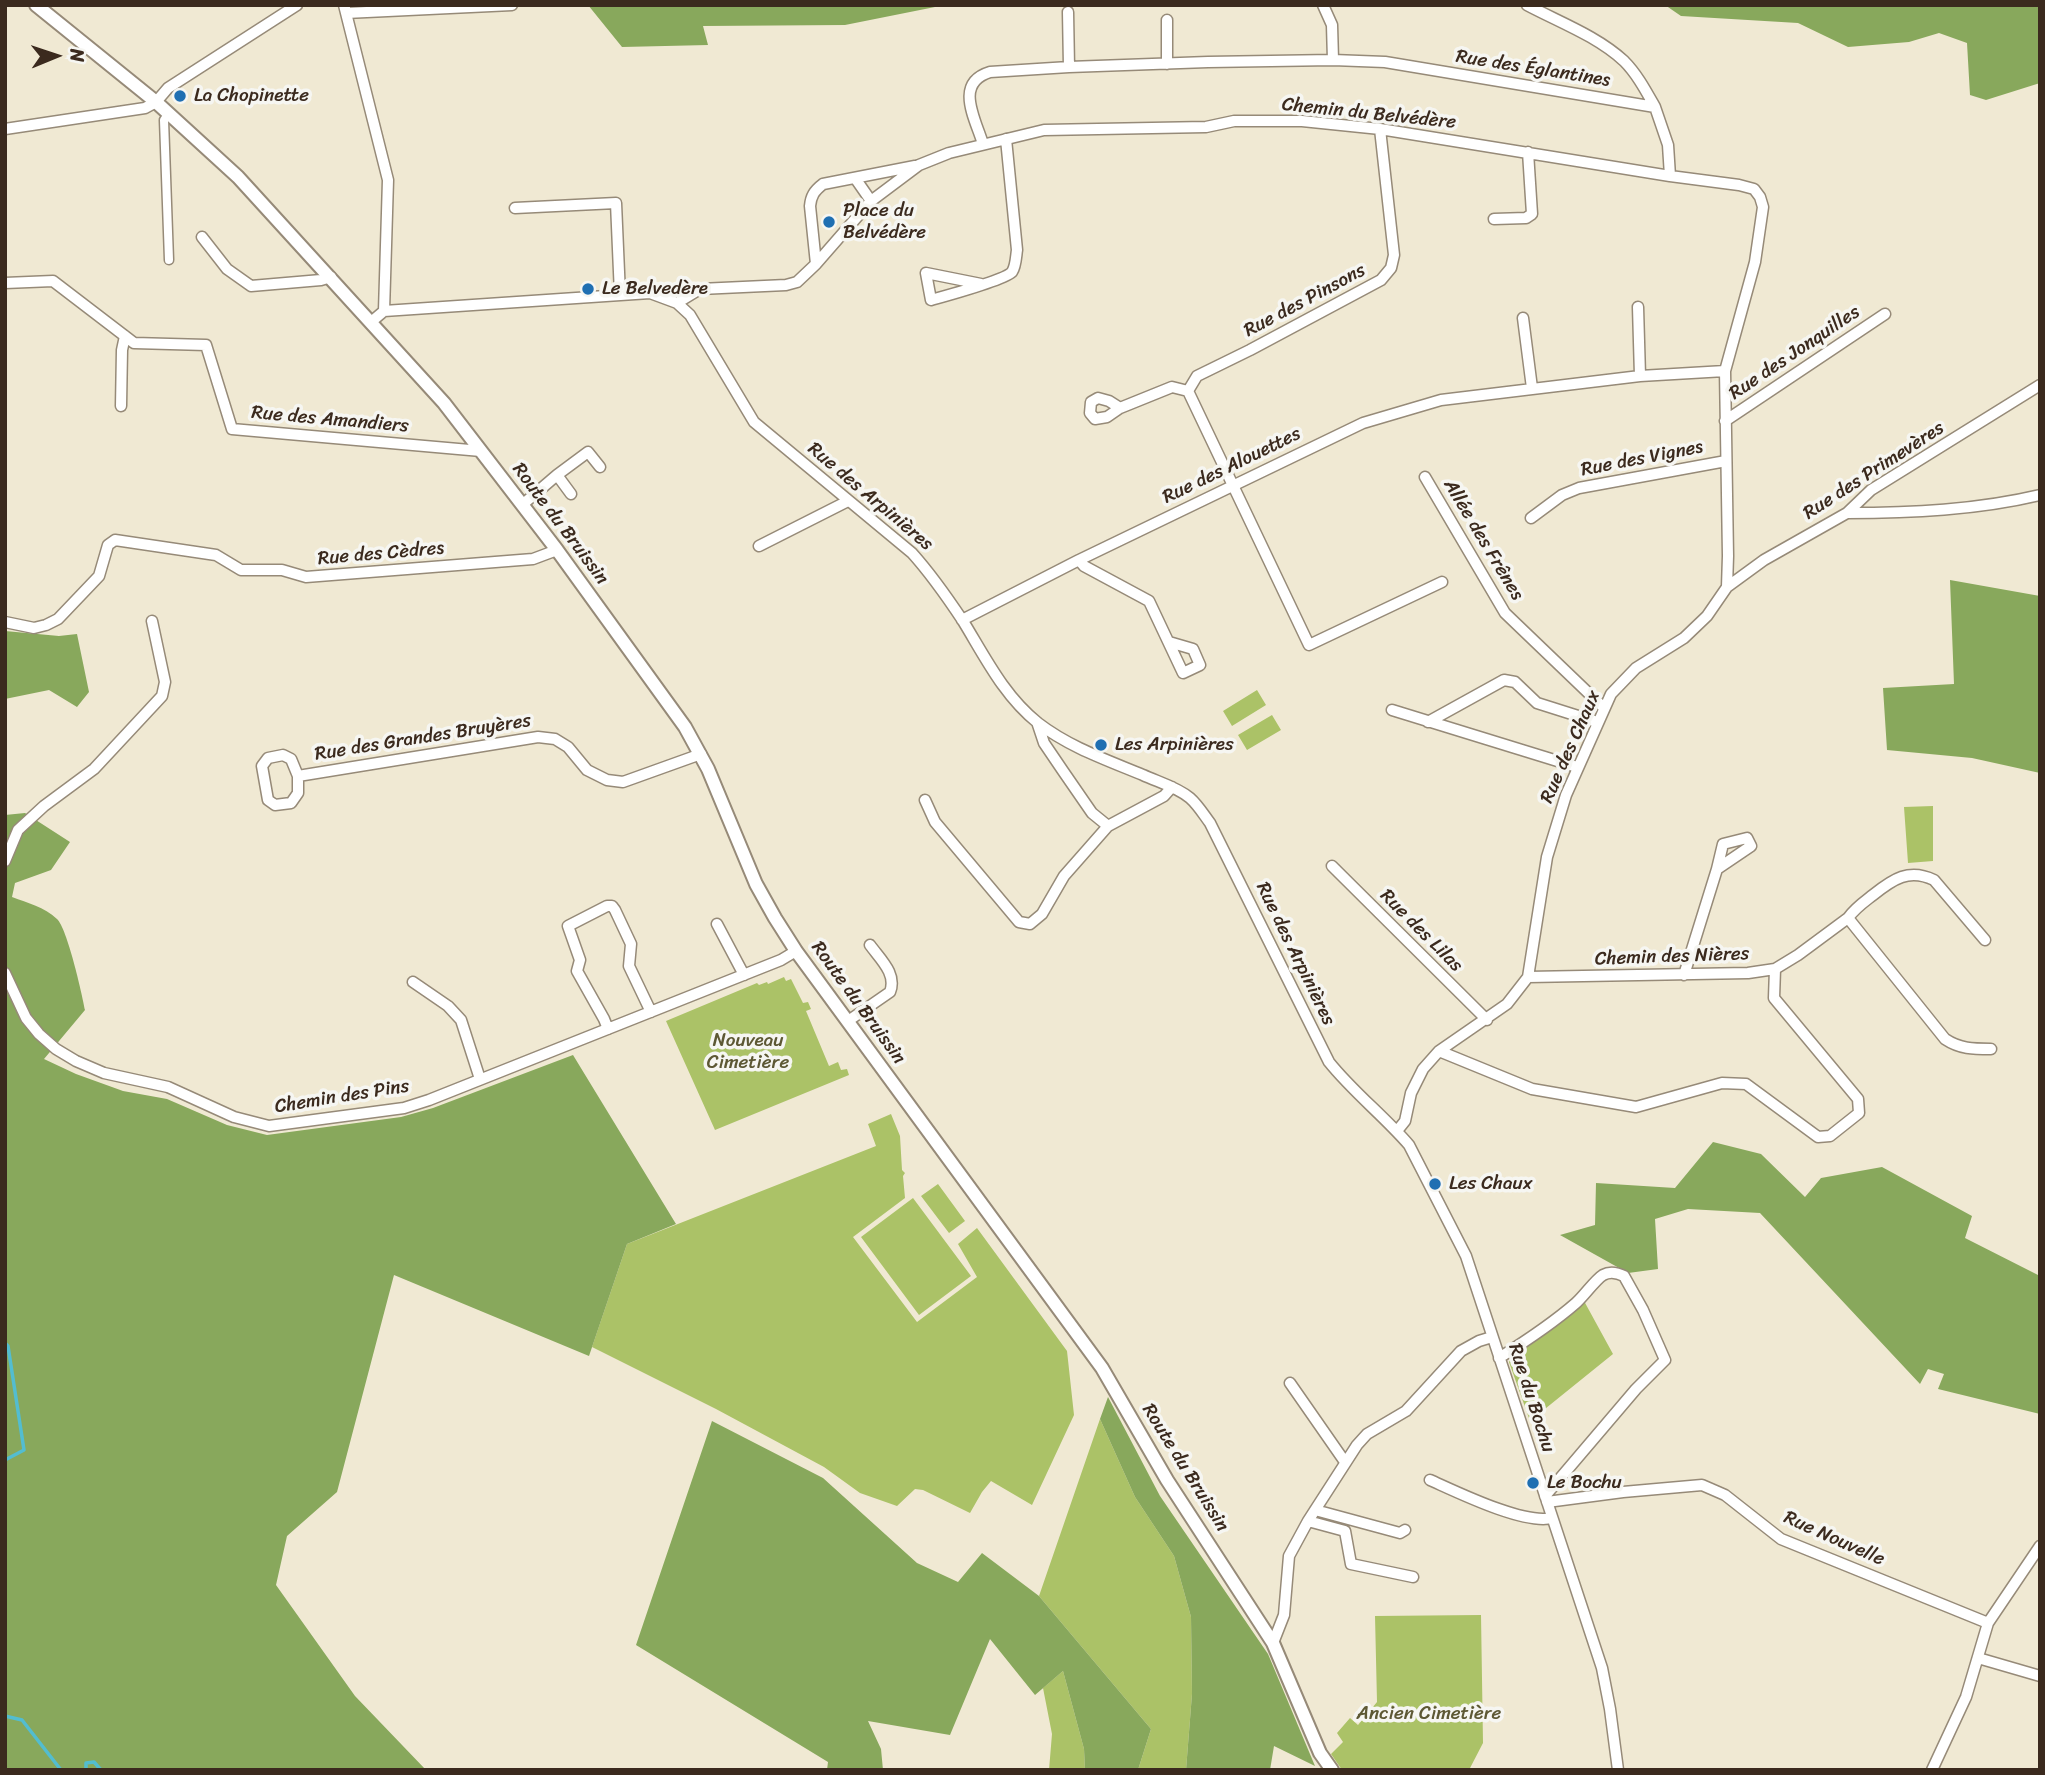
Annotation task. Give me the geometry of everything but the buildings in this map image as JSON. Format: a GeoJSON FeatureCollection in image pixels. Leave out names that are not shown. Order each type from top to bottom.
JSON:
{"type":"FeatureCollection","features":[{"type":"Feature","properties":{"kind":"street","name":"Route du Bruissin"},"geometry":{"type":"LineString","coordinates":[[36,5],[169,113],[238,177],[444,403],[557,550],[672,707],[701,754],[756,884],[796,951],[1102,1368],[1167,1479],[1273,1643],[1320,1753],[1332,1770]]}},
{"type":"Feature","properties":{"kind":"street"},"geometry":{"type":"LineString","coordinates":[[5,129],[145,108],[156,102],[168,88],[297,5]]}},
{"type":"Feature","properties":{"kind":"street"},"geometry":{"type":"LineString","coordinates":[[384,311],[388,180],[345,9],[512,5]]}},
{"type":"Feature","properties":{"kind":"street"},"geometry":{"type":"LineString","coordinates":[[1323,5],[1332,25],[1333,60]]}},
{"type":"Feature","properties":{"kind":"street"},"geometry":{"type":"LineString","coordinates":[[1527,5],[1595,40],[1624,61],[1642,83],[1655,107],[1668,145],[1670,176]]}},
{"type":"Feature","properties":{"kind":"street"},"geometry":{"type":"LineString","coordinates":[[1068,12],[1069,67]]}},
{"type":"Feature","properties":{"kind":"street"},"geometry":{"type":"LineString","coordinates":[[1167,20],[1167,64]]}},
{"type":"Feature","properties":{"kind":"street","name":"Rue des Églantines"},"geometry":{"type":"LineString","coordinates":[[983,144],[969,96],[972,84],[980,75],[1069,67],[1333,60],[1385,62],[1655,107]]}},
{"type":"Feature","properties":{"kind":"street"},"geometry":{"type":"LineString","coordinates":[[169,113],[164,120],[169,260]]}},
{"type":"Feature","properties":{"kind":"street","name":"Chemin du Belvédère"},"geometry":{"type":"LineString","coordinates":[[816,264],[810,206],[811,197],[823,184],[919,165],[983,144],[1044,130],[1206,127],[1234,121],[1302,121],[1380,129],[1754,189],[1763,207],[1755,262],[1725,371]]}},
{"type":"Feature","properties":{"kind":"street","name":"Rue des Pinsons"},"geometry":{"type":"LineString","coordinates":[[1188,391],[1197,376],[1381,280],[1391,268],[1394,255],[1380,129]]}},
{"type":"Feature","properties":{"kind":"street"},"geometry":{"type":"LineString","coordinates":[[981,284],[926,273],[931,300],[981,284],[1006,276],[1012,272],[1017,250],[1006,139]]}},
{"type":"Feature","properties":{"kind":"street"},"geometry":{"type":"LineString","coordinates":[[1494,219],[1526,218],[1532,214],[1528,152]]}},
{"type":"Feature","properties":{"kind":"street","name":"Chemin du Belvédère"},"geometry":{"type":"LineString","coordinates":[[677,303],[700,289],[786,285],[797,282],[871,201],[919,165]]}},
{"type":"Feature","properties":{"kind":"street"},"geometry":{"type":"LineString","coordinates":[[855,178],[871,201]]}},
{"type":"Feature","properties":{"kind":"street"},"geometry":{"type":"LineString","coordinates":[[515,208],[617,203],[620,295]]}},
{"type":"Feature","properties":{"kind":"street"},"geometry":{"type":"LineString","coordinates":[[202,237],[227,269],[251,286],[331,277]]}},
{"type":"Feature","properties":{"kind":"street","name":"Rue des Amandiers"},"geometry":{"type":"LineString","coordinates":[[5,283],[53,281],[134,343],[206,345],[232,429],[481,451]]}},
{"type":"Feature","properties":{"kind":"street"},"geometry":{"type":"LineString","coordinates":[[371,322],[384,311],[650,293],[677,303]]}},
{"type":"Feature","properties":{"kind":"street","name":"Rue des Arpinières"},"geometry":{"type":"LineString","coordinates":[[677,303],[690,315],[754,422],[912,553],[962,620],[1000,683],[1037,722],[1105,760],[1172,787],[1191,799],[1210,823],[1329,1062],[1347,1084],[1397,1131]]}},
{"type":"Feature","properties":{"kind":"street"},"geometry":{"type":"LineString","coordinates":[[1638,307],[1640,376]]}},
{"type":"Feature","properties":{"kind":"street","name":"Rue des Jonquilles"},"geometry":{"type":"LineString","coordinates":[[1725,421],[1885,314]]}},
{"type":"Feature","properties":{"kind":"street"},"geometry":{"type":"LineString","coordinates":[[1522,318],[1532,388]]}},
{"type":"Feature","properties":{"kind":"street"},"geometry":{"type":"LineString","coordinates":[[121,407],[122,350],[125,336]]}},
{"type":"Feature","properties":{"kind":"street"},"geometry":{"type":"LineString","coordinates":[[1725,371],[1727,587]]}},
{"type":"Feature","properties":{"kind":"street","name":"Rue des Alouettes"},"geometry":{"type":"LineString","coordinates":[[962,620],[1079,560],[1363,423],[1441,400],[1640,376],[1725,371]]}},
{"type":"Feature","properties":{"kind":"street","name":"Rue des Primevères"},"geometry":{"type":"LineString","coordinates":[[1727,587],[1764,560],[1847,513],[1871,490],[2040,386]]}},
{"type":"Feature","properties":{"kind":"street"},"geometry":{"type":"LineString","coordinates":[[1120,408],[1172,387],[1188,391],[1309,645],[1443,582]]}},
{"type":"Feature","properties":{"kind":"street"},"geometry":{"type":"LineString","coordinates":[[522,505],[588,452],[600,467]]}},
{"type":"Feature","properties":{"kind":"street","name":"Rue des Vignes"},"geometry":{"type":"LineString","coordinates":[[1531,518],[1562,495],[1578,488],[1726,461]]}},
{"type":"Feature","properties":{"kind":"street"},"geometry":{"type":"LineString","coordinates":[[557,475],[571,494]]}},
{"type":"Feature","properties":{"kind":"street","name":"Allée des Frênes"},"geometry":{"type":"LineString","coordinates":[[1425,477],[1504,613],[1603,708]]}},
{"type":"Feature","properties":{"kind":"street"},"geometry":{"type":"LineString","coordinates":[[1847,513],[1911,513],[2040,495]]}},
{"type":"Feature","properties":{"kind":"street"},"geometry":{"type":"LineString","coordinates":[[759,546],[848,501]]}},
{"type":"Feature","properties":{"kind":"street","name":"Rue des Cèdres"},"geometry":{"type":"LineString","coordinates":[[5,622],[34,628],[58,619],[99,576],[108,545],[115,540],[216,555],[241,570],[282,570],[306,577],[533,559],[557,550]]}},
{"type":"Feature","properties":{"kind":"street"},"geometry":{"type":"LineString","coordinates":[[1079,560],[1084,566],[1149,601],[1169,642]]}},
{"type":"Feature","properties":{"kind":"street","name":"Rue des Chaux"},"geometry":{"type":"LineString","coordinates":[[1397,1131],[1405,1121],[1410,1093],[1423,1069],[1439,1051],[1507,1004],[1528,977],[1548,858],[1566,794],[1611,694],[1636,668],[1684,638],[1707,616],[1727,587]]}},
{"type":"Feature","properties":{"kind":"street"},"geometry":{"type":"LineString","coordinates":[[5,862],[18,830],[44,806],[94,769],[162,696],[165,682],[152,621]]}},
{"type":"Feature","properties":{"kind":"street"},"geometry":{"type":"LineString","coordinates":[[1429,722],[1504,680],[1514,682],[1536,703],[1597,722]]}},
{"type":"Feature","properties":{"kind":"street"},"geometry":{"type":"LineString","coordinates":[[1392,710],[1577,767]]}},
{"type":"Feature","properties":{"kind":"street","name":"Rue des Arpinières"},"geometry":{"type":"LineString","coordinates":[[1037,722],[1044,743],[1063,771],[1092,813],[1108,826]]}},
{"type":"Feature","properties":{"kind":"street","name":"Rue des Grandes Bruyères"},"geometry":{"type":"LineString","coordinates":[[298,776],[538,737],[555,739],[568,747],[587,770],[607,780],[623,782],[701,754]]}},
{"type":"Feature","properties":{"kind":"street","name":"Rue des Grandes Bruyères"},"geometry":{"type":"LineString","coordinates":[[283,755],[291,759],[298,776],[298,793],[291,803],[275,805],[268,800],[262,766],[268,758],[283,755]]}},
{"type":"Feature","properties":{"kind":"street"},"geometry":{"type":"LineString","coordinates":[[925,800],[935,822],[960,852],[1020,922],[1030,924],[1042,914],[1064,876],[1108,826],[1164,796],[1172,787]]}},
{"type":"Feature","properties":{"kind":"street","name":"Rue des Lilas"},"geometry":{"type":"LineString","coordinates":[[1332,866],[1487,1020]]}},
{"type":"Feature","properties":{"kind":"street"},"geometry":{"type":"LineString","coordinates":[[1684,975],[1717,869]]}},
{"type":"Feature","properties":{"kind":"street","name":"Chemin des Nières"},"geometry":{"type":"LineString","coordinates":[[1528,977],[1748,973],[1774,969],[1848,918],[1854,910],[1894,879],[1914,875],[1934,880],[1985,940]]}},
{"type":"Feature","properties":{"kind":"street"},"geometry":{"type":"LineString","coordinates":[[608,1029],[577,971],[580,960],[568,926],[607,906],[612,906],[631,944],[629,966],[651,1012]]}},
{"type":"Feature","properties":{"kind":"street"},"geometry":{"type":"LineString","coordinates":[[1848,918],[1945,1039],[1955,1046],[1991,1049]]}},
{"type":"Feature","properties":{"kind":"street"},"geometry":{"type":"LineString","coordinates":[[718,924],[744,975]]}},
{"type":"Feature","properties":{"kind":"street"},"geometry":{"type":"LineString","coordinates":[[848,1021],[890,992],[893,985],[892,976],[870,946]]}},
{"type":"Feature","properties":{"kind":"street","name":"Chemin des Pins"},"geometry":{"type":"LineString","coordinates":[[5,973],[26,1018],[56,1049],[76,1062],[104,1073],[169,1087],[234,1117],[269,1126],[404,1108],[429,1100],[781,960],[796,951]]}},
{"type":"Feature","properties":{"kind":"street"},"geometry":{"type":"LineString","coordinates":[[1439,1051],[1532,1090],[1636,1107],[1722,1083],[1746,1084],[1818,1138],[1830,1136],[1859,1113],[1858,1099],[1774,998],[1774,969]]}},
{"type":"Feature","properties":{"kind":"street"},"geometry":{"type":"LineString","coordinates":[[412,982],[448,1006],[461,1020],[480,1079]]}},
{"type":"Feature","properties":{"kind":"street","name":"Rue du Bochu"},"geometry":{"type":"LineString","coordinates":[[1397,1131],[1412,1150],[1466,1256],[1602,1668],[1611,1709],[1618,1770]]}},
{"type":"Feature","properties":{"kind":"street"},"geometry":{"type":"LineString","coordinates":[[1499,1358],[1533,1337],[1568,1310],[1602,1275],[1613,1273],[1624,1276],[1643,1310],[1665,1360],[1636,1390],[1546,1499]]}},
{"type":"Feature","properties":{"kind":"street"},"geometry":{"type":"LineString","coordinates":[[1273,1643],[1284,1615],[1289,1556],[1345,1462],[1367,1434],[1406,1411],[1461,1351],[1492,1337]]}},
{"type":"Feature","properties":{"kind":"street"},"geometry":{"type":"LineString","coordinates":[[1290,1383],[1345,1462]]}},
{"type":"Feature","properties":{"kind":"street"},"geometry":{"type":"LineString","coordinates":[[1430,1480],[1494,1508],[1543,1520],[1552,1518]]}},
{"type":"Feature","properties":{"kind":"street","name":"Rue Nouvelle"},"geometry":{"type":"LineString","coordinates":[[1546,1499],[1702,1485],[1725,1495],[1781,1539],[1988,1623]]}},
{"type":"Feature","properties":{"kind":"street"},"geometry":{"type":"LineString","coordinates":[[1315,1510],[1400,1533],[1405,1530]]}},
{"type":"Feature","properties":{"kind":"street"},"geometry":{"type":"LineString","coordinates":[[1308,1521],[1345,1531],[1351,1564],[1413,1577]]}},
{"type":"Feature","properties":{"kind":"street"},"geometry":{"type":"LineString","coordinates":[[1932,1770],[1966,1698],[1988,1623],[2040,1546]]}},
{"type":"Feature","properties":{"kind":"street"},"geometry":{"type":"LineString","coordinates":[[1979,1658],[2040,1676]]}},
{"type":"Feature","properties":{"kind":"green space"},"geometry":{"type":"Polygon","coordinates":[[[588,5],[945,5],[845,25],[703,26],[708,45],[622,47],[588,5]]]}},
{"type":"Feature","properties":{"kind":"green space"},"geometry":{"type":"Polygon","coordinates":[[[1665,5],[2040,5],[2040,83],[1986,100],[1970,95],[1967,43],[1939,33],[1909,42],[1848,47],[1798,23],[1681,16],[1665,5]]]}},
{"type":"Feature","properties":{"kind":"green space"},"geometry":{"type":"Polygon","coordinates":[[[1950,580],[2040,596],[2040,773],[1972,758],[1887,750],[1883,688],[1954,684],[1950,580]]]}},
{"type":"Feature","properties":{"kind":"green space"},"geometry":{"type":"Polygon","coordinates":[[[5,631],[59,636],[77,634],[89,692],[77,707],[49,690],[5,699],[5,631]]]}},
{"type":"Feature","properties":{"kind":"green space"},"geometry":{"type":"Polygon","coordinates":[[[1257,690],[1266,705],[1232,726],[1223,711],[1257,690]]]}},
{"type":"Feature","properties":{"kind":"green space"},"geometry":{"type":"Polygon","coordinates":[[[1272,715],[1281,730],[1247,750],[1238,735],[1272,715]]]}},
{"type":"Feature","properties":{"kind":"green space"},"geometry":{"type":"Polygon","coordinates":[[[1933,806],[1933,861],[1908,863],[1904,807],[1933,806]]]}},
{"type":"Feature","properties":{"kind":"green space"},"geometry":{"type":"Polygon","coordinates":[[[25,813],[70,842],[51,870],[15,883],[12,897],[47,911],[61,925],[74,962],[85,1010],[44,1059],[123,1091],[167,1099],[227,1125],[267,1135],[401,1117],[433,1108],[573,1055],[676,1224],[627,1244],[589,1356],[394,1275],[337,1492],[287,1536],[276,1585],[355,1696],[426,1770],[5,1770],[5,815],[25,813]]]}},
{"type":"Feature","properties":{"kind":"green space","name":"Nouveau Cimetière"},"geometry":{"type":"Polygon","coordinates":[[[784,977],[786,981],[791,979],[803,1003],[808,1002],[811,1009],[806,1011],[829,1066],[838,1062],[841,1070],[847,1069],[849,1075],[715,1130],[666,1021],[757,983],[768,984],[784,977]]]}},
{"type":"Feature","properties":{"kind":"green space"},"geometry":{"type":"Polygon","coordinates":[[[891,1114],[900,1136],[905,1198],[853,1237],[917,1322],[977,1277],[958,1244],[977,1228],[1067,1351],[1074,1415],[1032,1505],[991,1481],[970,1513],[923,1490],[915,1489],[897,1506],[860,1493],[824,1467],[592,1347],[627,1244],[876,1146],[868,1124],[891,1114]]]}},
{"type":"Feature","properties":{"kind":"green space"},"geometry":{"type":"Polygon","coordinates":[[[1713,1142],[1761,1154],[1805,1197],[1821,1178],[1882,1167],[1972,1216],[1965,1238],[2038,1275],[2040,1271],[2040,1414],[1938,1389],[1944,1374],[1928,1369],[1920,1384],[1760,1213],[1688,1209],[1655,1219],[1658,1269],[1628,1273],[1560,1235],[1595,1225],[1596,1183],[1675,1188],[1713,1142]]]}},
{"type":"Feature","properties":{"kind":"green space"},"geometry":{"type":"Polygon","coordinates":[[[938,1184],[965,1221],[949,1233],[921,1196],[938,1184]]]}},
{"type":"Feature","properties":{"kind":"green space"},"geometry":{"type":"Polygon","coordinates":[[[913,1198],[971,1276],[919,1315],[861,1237],[913,1198]]]}},
{"type":"Feature","properties":{"kind":"green space"},"geometry":{"type":"Polygon","coordinates":[[[1584,1301],[1613,1354],[1530,1421],[1509,1362],[1514,1354],[1584,1301]]]}},
{"type":"Feature","properties":{"kind":"green space"},"geometry":{"type":"Polygon","coordinates":[[[1108,1397],[1160,1496],[1268,1654],[1315,1766],[1274,1746],[1270,1770],[1186,1770],[1192,1694],[1191,1617],[1174,1556],[1135,1497],[1100,1419],[1108,1397]]]}},
{"type":"Feature","properties":{"kind":"green space"},"geometry":{"type":"Polygon","coordinates":[[[1100,1419],[1135,1497],[1174,1556],[1191,1617],[1192,1694],[1186,1770],[1138,1770],[1151,1729],[1039,1596],[1100,1419]]]}},
{"type":"Feature","properties":{"kind":"green space"},"geometry":{"type":"Polygon","coordinates":[[[712,1421],[823,1478],[917,1563],[958,1582],[982,1553],[1039,1596],[1151,1729],[1138,1770],[1085,1770],[1084,1749],[1063,1671],[1035,1695],[990,1639],[950,1735],[868,1721],[881,1749],[883,1770],[827,1770],[828,1762],[636,1645],[712,1421]]]}},
{"type":"Feature","properties":{"kind":"green space","name":"Ancien Cimetière"},"geometry":{"type":"Polygon","coordinates":[[[1481,1615],[1483,1743],[1469,1770],[1342,1770],[1331,1754],[1343,1742],[1337,1733],[1350,1718],[1358,1725],[1377,1702],[1375,1616],[1481,1615]]]}},
{"type":"Feature","properties":{"kind":"green space"},"geometry":{"type":"Polygon","coordinates":[[[1063,1671],[1084,1749],[1085,1770],[1049,1770],[1052,1734],[1043,1688],[1063,1671]]]}},
{"type":"Feature","properties":{"kind":"waterway"},"geometry":{"type":"LineString","coordinates":[[5,1343],[8,1346],[24,1450],[5,1460]]}},
{"type":"Feature","properties":{"kind":"waterway"},"geometry":{"type":"LineString","coordinates":[[5,1716],[22,1720],[61,1770]]}},
{"type":"Feature","properties":{"kind":"waterway"},"geometry":{"type":"LineString","coordinates":[[86,1770],[86,1763],[94,1762],[101,1770]]}},
{"type":"Feature","properties":{"kind":"place","name":"La Chopinette"},"geometry":{"type":"Point","coordinates":[180,96]}},
{"type":"Feature","properties":{"kind":"place","name":"Place du Belvédère"},"geometry":{"type":"Point","coordinates":[829,222]}},
{"type":"Feature","properties":{"kind":"place","name":"Le Belvedère"},"geometry":{"type":"Point","coordinates":[588,289]}},
{"type":"Feature","properties":{"kind":"place","name":"Les Arpinières"},"geometry":{"type":"Point","coordinates":[1101,745]}},
{"type":"Feature","properties":{"kind":"place","name":"Les Chaux"},"geometry":{"type":"Point","coordinates":[1435,1184]}},
{"type":"Feature","properties":{"kind":"place","name":"Le Bochu"},"geometry":{"type":"Point","coordinates":[1533,1483]}}]}
